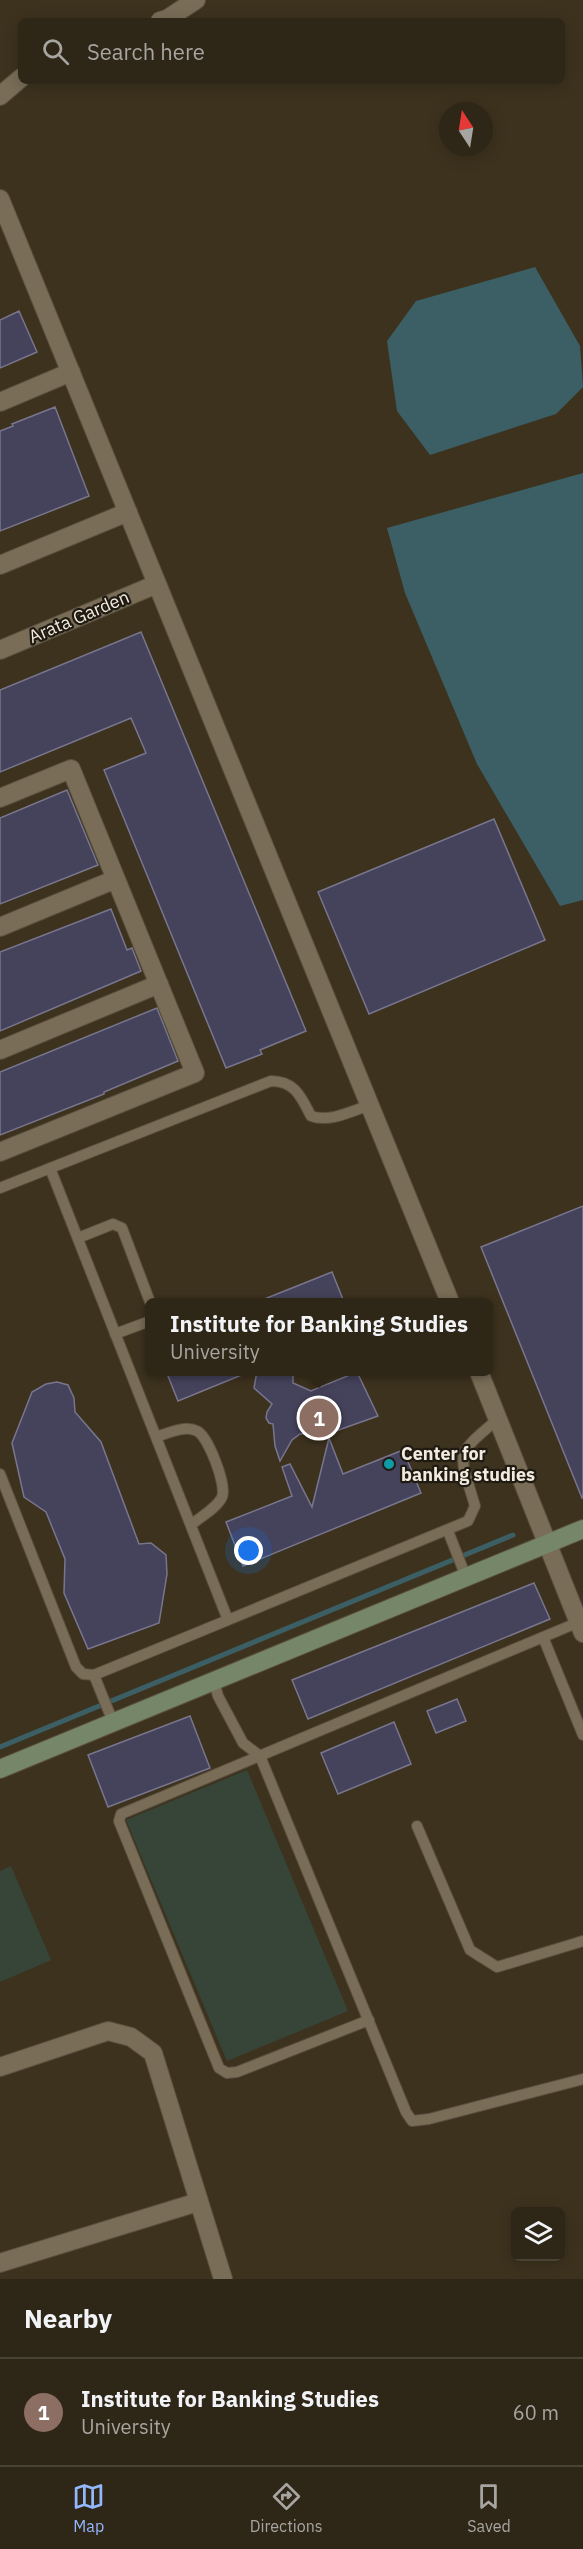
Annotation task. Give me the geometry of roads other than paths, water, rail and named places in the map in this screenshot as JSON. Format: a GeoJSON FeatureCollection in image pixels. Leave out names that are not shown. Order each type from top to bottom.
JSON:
{"type":"FeatureCollection","features":[{"type":"Feature","properties":{"kind":"street"},"geometry":{"type":"LineString","coordinates":[[169,18],[196,0]]}},
{"type":"Feature","properties":{"kind":"street"},"geometry":{"type":"LineString","coordinates":[[0,96],[18,81]]}},
{"type":"Feature","properties":{"kind":"street"},"geometry":{"type":"LineString","coordinates":[[0,199],[448,1298]]}},
{"type":"Feature","properties":{"kind":"street"},"geometry":{"type":"LineString","coordinates":[[0,402],[71,372]]}},
{"type":"Feature","properties":{"kind":"street"},"geometry":{"type":"LineString","coordinates":[[0,565],[128,512]]}},
{"type":"Feature","properties":{"kind":"street","name":"Arata Garden"},"geometry":{"type":"LineString","coordinates":[[0,650],[157,584]]}},
{"type":"Feature","properties":{"kind":"street"},"geometry":{"type":"LineString","coordinates":[[0,798],[71,769],[195,1073],[0,1152]]}},
{"type":"Feature","properties":{"kind":"street"},"geometry":{"type":"LineString","coordinates":[[0,927],[116,879]]}},
{"type":"Feature","properties":{"kind":"street"},"geometry":{"type":"LineString","coordinates":[[0,1050],[159,984]]}},
{"type":"Feature","properties":{"kind":"street"},"geometry":{"type":"LineString","coordinates":[[481,1376],[581,1628]]}},
{"type":"Feature","properties":{"kind":"street"},"geometry":{"type":"LineString","coordinates":[[0,1769],[112,1718],[214,1681],[464,1573],[549,1544],[583,1529]]}},
{"type":"Feature","properties":{"kind":"street"},"geometry":{"type":"LineString","coordinates":[[0,2067],[108,2031],[131,2037],[153,2053],[223,2279]]}},
{"type":"Feature","properties":{"kind":"street"},"geometry":{"type":"LineString","coordinates":[[0,2263],[198,2202]]}},
{"type":"Feature","properties":{"kind":"lane"},"geometry":{"type":"LineString","coordinates":[[0,1188],[271,1081],[281,1081],[292,1086],[298,1091],[311,1116],[318,1119],[370,1106]]}},
{"type":"Feature","properties":{"kind":"lane"},"geometry":{"type":"LineString","coordinates":[[50,1168],[228,1620]]}},
{"type":"Feature","properties":{"kind":"lane"},"geometry":{"type":"LineString","coordinates":[[78,1238],[113,1224],[122,1227],[149,1298]]}},
{"type":"Feature","properties":{"kind":"lane"},"geometry":{"type":"LineString","coordinates":[[116,1334],[145,1323]]}},
{"type":"Feature","properties":{"kind":"lane"},"geometry":{"type":"LineString","coordinates":[[0,1474],[76,1667],[83,1674],[94,1675],[468,1521],[475,1506],[461,1461],[466,1446],[498,1419]]}},
{"type":"Feature","properties":{"kind":"lane"},"geometry":{"type":"LineString","coordinates":[[156,1437],[188,1428],[199,1431],[204,1436],[220,1474],[224,1491],[221,1500],[191,1525]]}},
{"type":"Feature","properties":{"kind":"lane"},"geometry":{"type":"LineString","coordinates":[[448,1531],[464,1573]]}},
{"type":"Feature","properties":{"kind":"lane"},"geometry":{"type":"LineString","coordinates":[[369,2020],[237,2072],[227,2073],[219,2068],[119,1821],[121,1814],[543,1637],[581,1628]]}},
{"type":"Feature","properties":{"kind":"lane"},"geometry":{"type":"LineString","coordinates":[[543,1637],[583,1735]]}},
{"type":"Feature","properties":{"kind":"lane"},"geometry":{"type":"LineString","coordinates":[[94,1675],[112,1718]]}},
{"type":"Feature","properties":{"kind":"lane"},"geometry":{"type":"LineString","coordinates":[[214,1681],[218,1696],[243,1743],[260,1756],[406,2112],[412,2121],[429,2119],[583,2079]]}},
{"type":"Feature","properties":{"kind":"lane"},"geometry":{"type":"LineString","coordinates":[[417,1826],[470,1950],[497,1967],[583,1941]]}},
{"type":"Feature","properties":{"kind":"water"},"geometry":{"type":"Polygon","coordinates":[[[535,267],[580,346],[583,387],[556,414],[430,455],[397,411],[387,341],[416,301],[535,267]]]}},
{"type":"Feature","properties":{"kind":"water"},"geometry":{"type":"Polygon","coordinates":[[[583,473],[583,900],[560,906],[477,764],[405,593],[387,528],[583,473]]]}},
{"type":"Feature","properties":{"kind":"waterway"},"geometry":{"type":"LineString","coordinates":[[0,1747],[513,1535]]}},
{"type":"Feature","properties":{"kind":"place","name":"Institute for Banking Studies"},"geometry":{"type":"Point","coordinates":[319,1418]}},
{"type":"Feature","properties":{"kind":"place","name":"Center for banking studies"},"geometry":{"type":"Point","coordinates":[389,1464]}}]}
